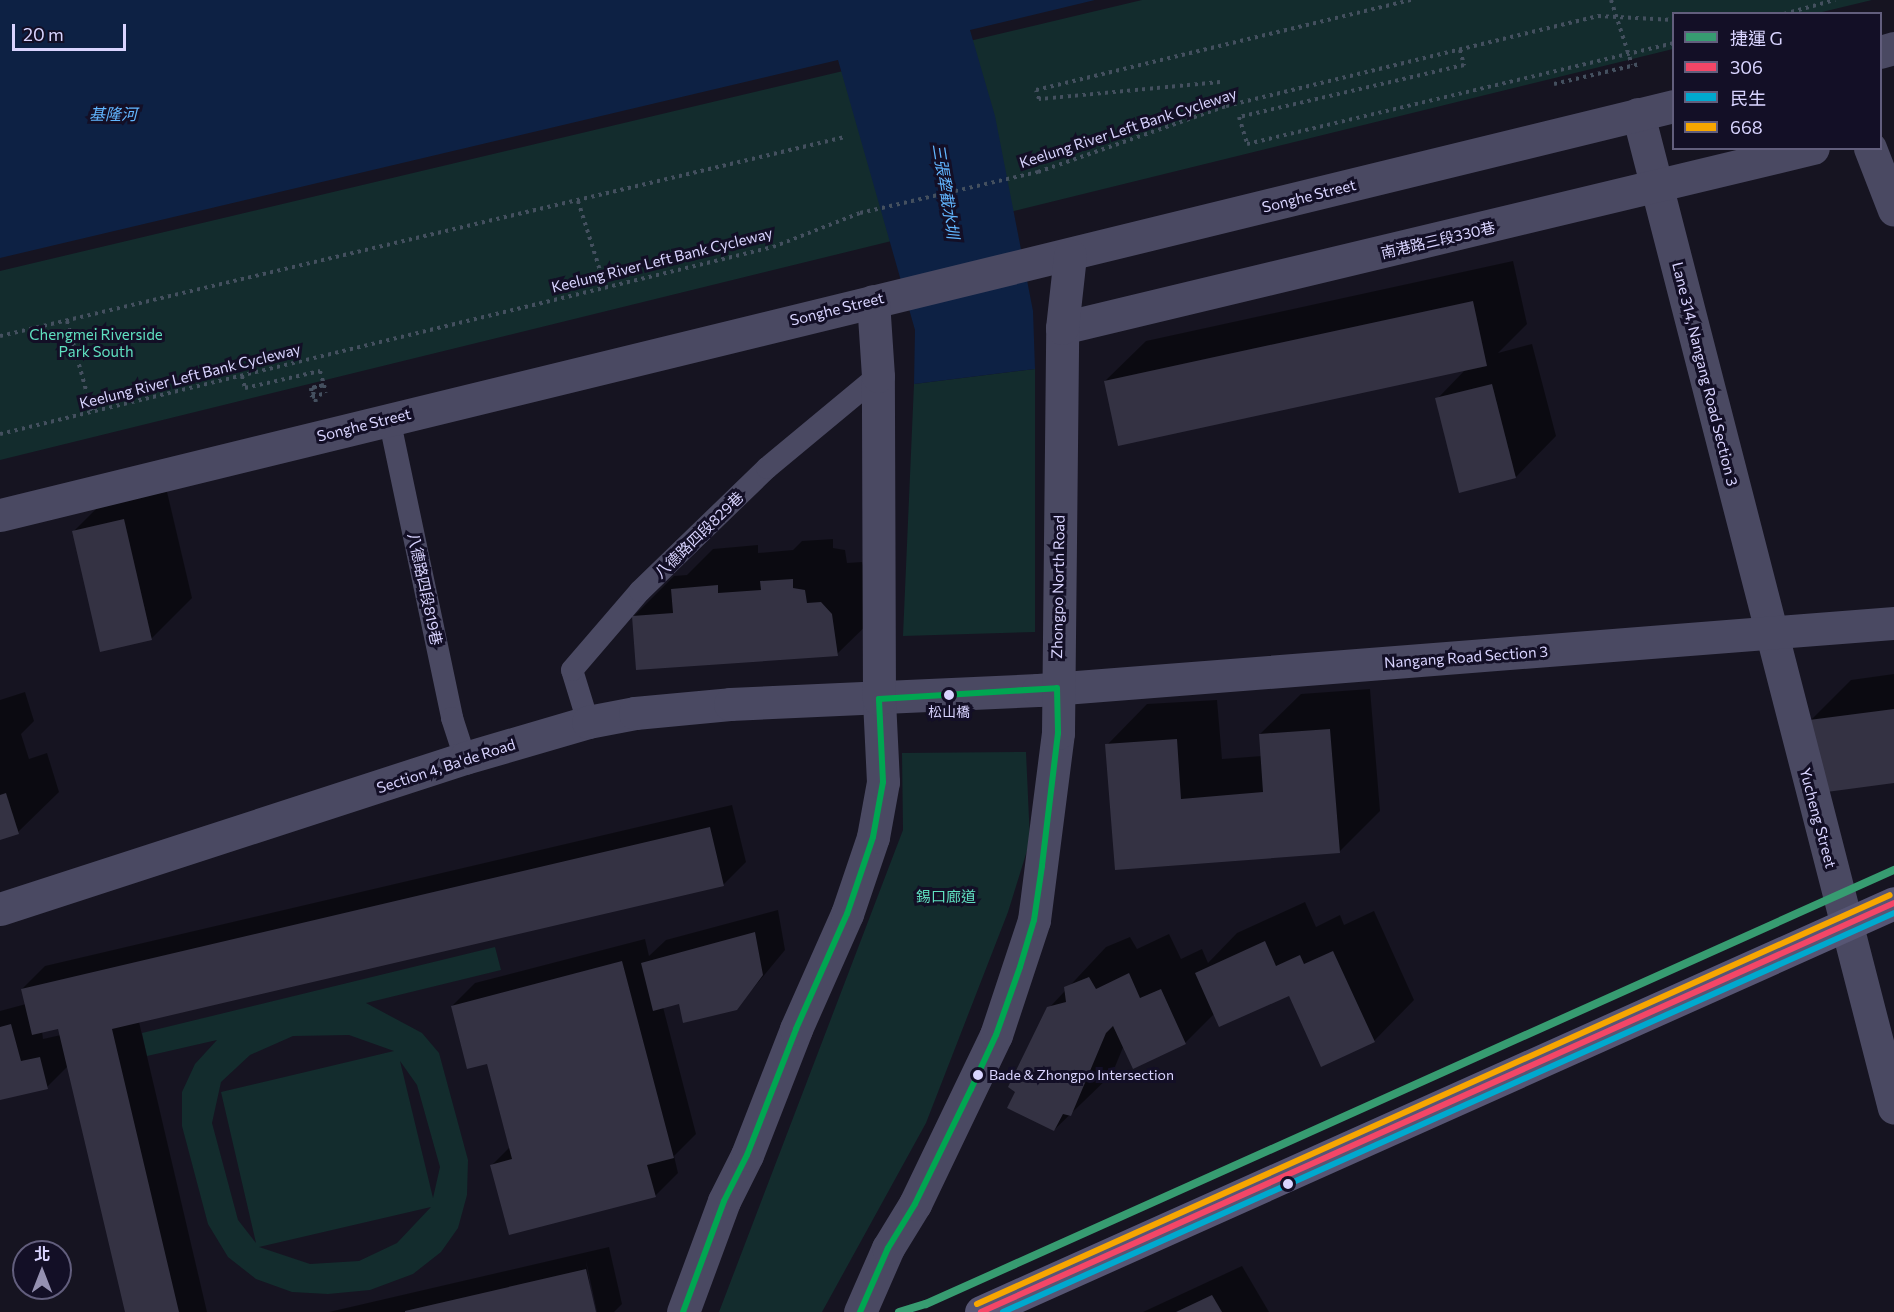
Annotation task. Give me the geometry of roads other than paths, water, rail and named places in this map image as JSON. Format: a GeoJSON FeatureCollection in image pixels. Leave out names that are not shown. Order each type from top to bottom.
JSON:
{"type":"FeatureCollection","features":[{"type":"Feature","properties":{"kind":"main road"},"geometry":{"type":"LineString","coordinates":[[981,1312],[1894,903]]}},
{"type":"Feature","properties":{"kind":"street","name":"Songhe Street"},"geometry":{"type":"LineString","coordinates":[[0,515],[389,418],[882,298],[1070,255],[1672,106]]}},
{"type":"Feature","properties":{"kind":"street","name":"Lane 314, Nangang Road Section 3"},"geometry":{"type":"LineString","coordinates":[[1638,114],[1771,633]]}},
{"type":"Feature","properties":{"kind":"street","name":"南港路三段330巷"},"geometry":{"type":"LineString","coordinates":[[1062,328],[1657,189],[1805,150]]}},
{"type":"Feature","properties":{"kind":"street"},"geometry":{"type":"LineString","coordinates":[[1871,150],[1894,210]]}},
{"type":"Feature","properties":{"kind":"street","name":"Zhongpo North Road"},"geometry":{"type":"LineString","coordinates":[[860,1312],[888,1248],[915,1204],[996,1035],[1034,920],[1058,733],[1047,689],[1062,328],[1070,255]]}},
{"type":"Feature","properties":{"kind":"street"},"geometry":{"type":"LineString","coordinates":[[683,1312],[724,1201],[747,1155],[796,1029],[847,914],[873,837],[883,782],[893,698],[878,376],[882,298]]}},
{"type":"Feature","properties":{"kind":"street","name":"Nangang Road Section 3"},"geometry":{"type":"LineString","coordinates":[[1047,689],[1894,623]]}},
{"type":"Feature","properties":{"kind":"street","name":"Yucheng Street"},"geometry":{"type":"LineString","coordinates":[[1771,633],[1845,926],[1894,1107]]}},
{"type":"Feature","properties":{"kind":"street"},"geometry":{"type":"LineString","coordinates":[[893,698],[1047,689]]}},
{"type":"Feature","properties":{"kind":"street","name":"Section 4, Ba'de Road"},"geometry":{"type":"LineString","coordinates":[[0,909],[465,758],[588,722],[730,704],[893,698]]}},
{"type":"Feature","properties":{"kind":"lane","name":"八德路四段829巷"},"geometry":{"type":"LineString","coordinates":[[588,722],[572,670],[640,591],[767,468],[878,376]]}},
{"type":"Feature","properties":{"kind":"lane","name":"八德路四段819巷"},"geometry":{"type":"LineString","coordinates":[[389,418],[452,718],[465,758]]}},
{"type":"Feature","properties":{"kind":"water","name":"基隆河"},"geometry":{"type":"Polygon","coordinates":[[[0,0],[1095,0],[970,30],[995,116],[1033,311],[1035,369],[914,384],[915,330],[838,60],[0,258],[0,0]]]}},
{"type":"Feature","properties":{"kind":"metro line","name":"G"},"geometry":{"type":"LineString","coordinates":[[899,1312],[926,1304],[1894,870]]}},
{"type":"Feature","properties":{"kind":"place","name":"松山橋"},"geometry":{"type":"Point","coordinates":[949,695]}},
{"type":"Feature","properties":{"kind":"place","name":"Bade & Zhongpo Intersection"},"geometry":{"type":"Point","coordinates":[978,1075]}},
{"type":"Feature","properties":{"kind":"water label","name":"三張犂截水圳"},"geometry":{"type":"Point","coordinates":[946,191]}},
{"type":"Feature","properties":{"kind":"park label","name":"Chengmei Riverside Park South"},"geometry":{"type":"Point","coordinates":[96,342]}},
{"type":"Feature","properties":{"kind":"park label","name":"錫口廊道"},"geometry":{"type":"Point","coordinates":[946,897]}}]}
